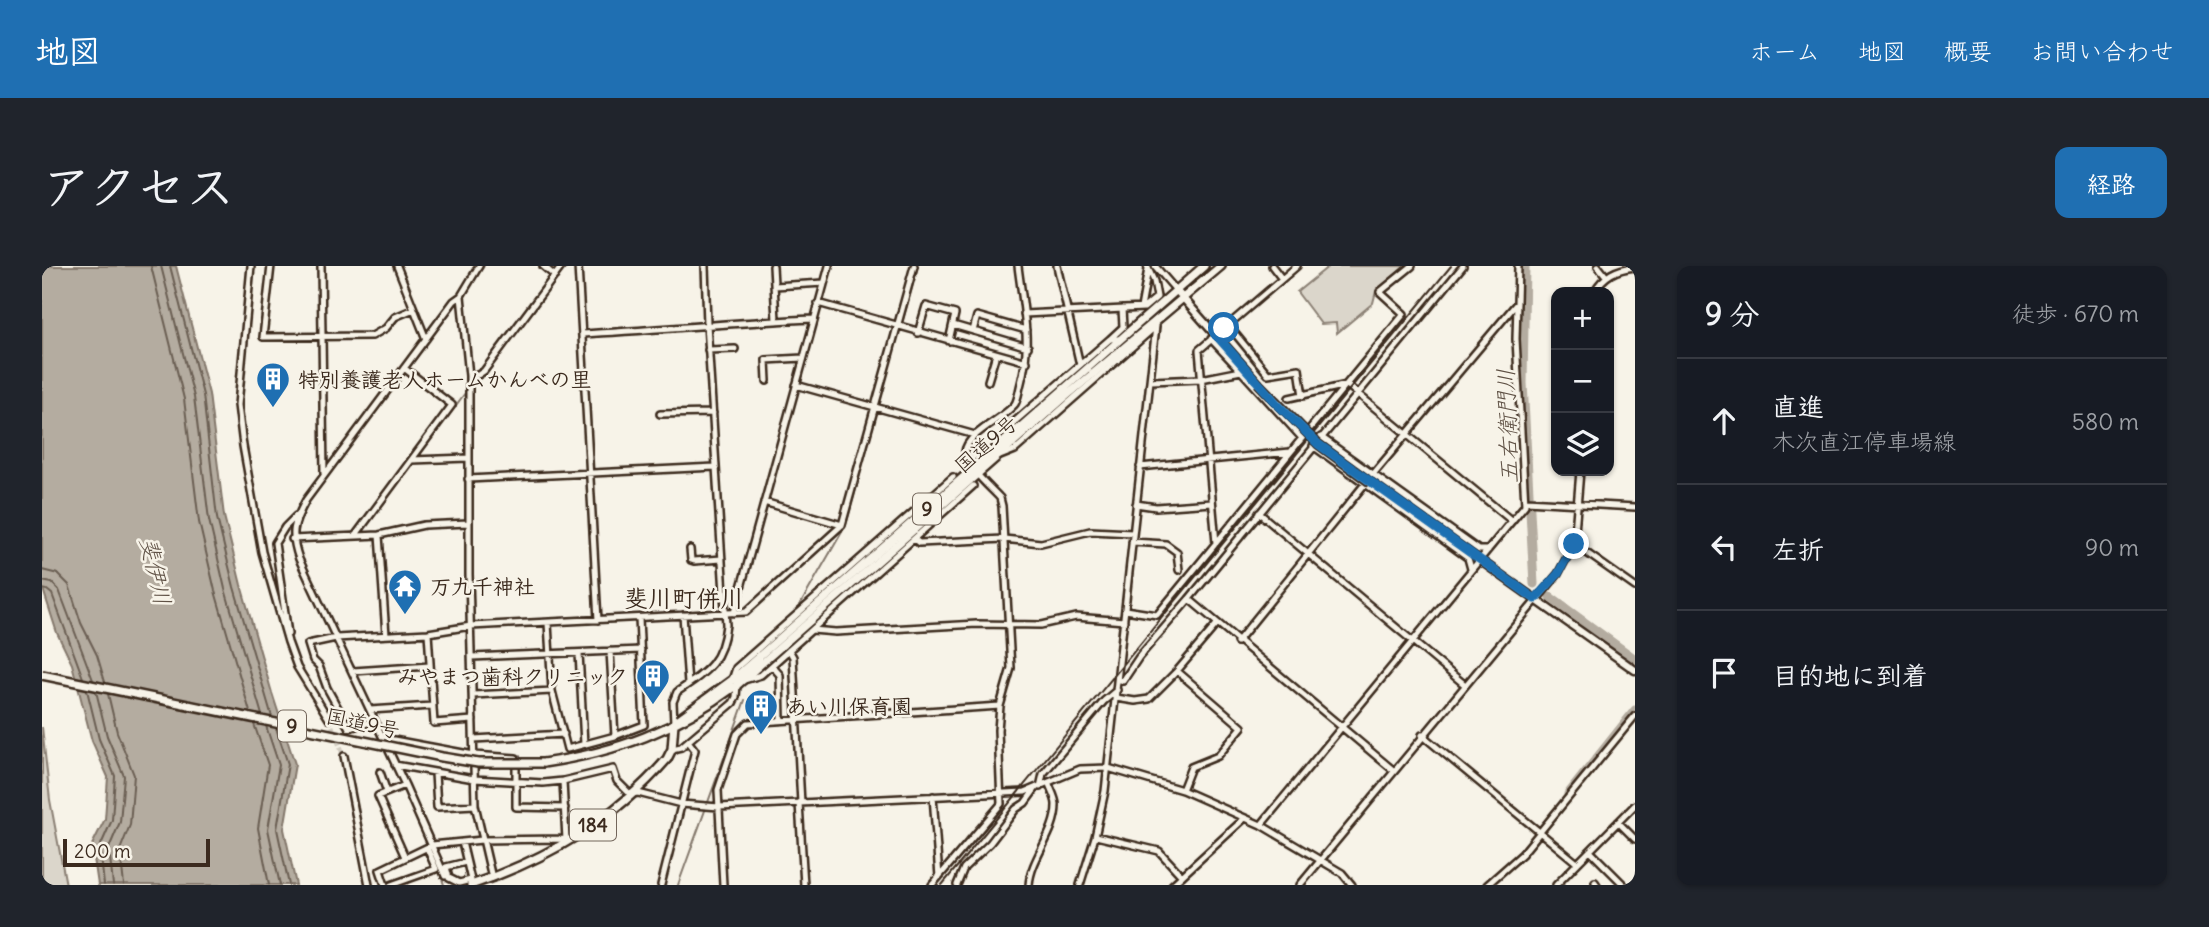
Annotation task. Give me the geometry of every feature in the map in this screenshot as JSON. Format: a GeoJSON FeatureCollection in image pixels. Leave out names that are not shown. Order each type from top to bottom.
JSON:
{"type":"FeatureCollection","features":[{"type":"Feature","properties":{"kind":"highway","name":"国道9号"},"geometry":{"type":"LineString","coordinates":[[734,683],[744,680],[811,627],[852,585],[999,457],[1121,339],[1204,266]]}},
{"type":"Feature","properties":{"kind":"highway","name":"国道9号"},"geometry":{"type":"LineString","coordinates":[[42,675],[442,757],[488,763],[543,763],[608,751],[637,741],[687,719],[734,683],[779,639],[1009,436],[1156,322],[1221,266]]}},
{"type":"Feature","properties":{"kind":"highway"},"geometry":{"type":"LineString","coordinates":[[672,749],[674,723]]}},
{"type":"Feature","properties":{"kind":"highway","name":"184"},"geometry":{"type":"LineString","coordinates":[[471,885],[521,867],[594,825],[660,766],[672,749]]}},
{"type":"Feature","properties":{"kind":"main road"},"geometry":{"type":"LineString","coordinates":[[1175,289],[1213,337],[1318,444],[1635,670]]}},
{"type":"Feature","properties":{"kind":"street"},"geometry":{"type":"LineString","coordinates":[[251,266],[238,405],[243,446],[262,552],[288,642],[297,667],[329,719]]}},
{"type":"Feature","properties":{"kind":"street"},"geometry":{"type":"LineString","coordinates":[[271,266],[263,337],[372,336],[386,328],[395,317],[414,309]]}},
{"type":"Feature","properties":{"kind":"street"},"geometry":{"type":"LineString","coordinates":[[321,266],[324,474]]}},
{"type":"Feature","properties":{"kind":"street"},"geometry":{"type":"LineString","coordinates":[[397,266],[426,339]]}},
{"type":"Feature","properties":{"kind":"street"},"geometry":{"type":"LineString","coordinates":[[288,642],[288,620],[275,542],[454,301],[461,296],[479,266]]}},
{"type":"Feature","properties":{"kind":"street"},"geometry":{"type":"LineString","coordinates":[[542,266],[555,276]]}},
{"type":"Feature","properties":{"kind":"street"},"geometry":{"type":"LineString","coordinates":[[469,376],[484,371],[562,266]]}},
{"type":"Feature","properties":{"kind":"street"},"geometry":{"type":"LineString","coordinates":[[578,266],[598,620]]}},
{"type":"Feature","properties":{"kind":"street"},"geometry":{"type":"LineString","coordinates":[[674,723],[674,696],[705,674],[724,644],[726,613],[706,324],[705,266]]}},
{"type":"Feature","properties":{"kind":"street"},"geometry":{"type":"LineString","coordinates":[[773,266],[776,320]]}},
{"type":"Feature","properties":{"kind":"street"},"geometry":{"type":"LineString","coordinates":[[734,613],[829,266]]}},
{"type":"Feature","properties":{"kind":"street"},"geometry":{"type":"LineString","coordinates":[[375,721],[349,728],[327,688],[319,666],[313,660],[308,644],[337,638],[428,633],[471,626],[746,612],[842,525],[914,266]]}},
{"type":"Feature","properties":{"kind":"street"},"geometry":{"type":"LineString","coordinates":[[932,885],[1001,804],[998,730],[1000,706],[1011,668],[1000,498],[972,468],[966,459],[965,450],[975,435],[1016,403],[1027,362],[1028,347],[1018,266]]}},
{"type":"Feature","properties":{"kind":"street"},"geometry":{"type":"LineString","coordinates":[[1056,266],[1080,365]]}},
{"type":"Feature","properties":{"kind":"street"},"geometry":{"type":"LineString","coordinates":[[1272,266],[1283,279]]}},
{"type":"Feature","properties":{"kind":"street"},"geometry":{"type":"LineString","coordinates":[[1216,543],[1199,349],[1297,266]]}},
{"type":"Feature","properties":{"kind":"street"},"geometry":{"type":"LineString","coordinates":[[1125,610],[1157,615],[1404,314],[1380,292],[1412,266]]}},
{"type":"Feature","properties":{"kind":"street"},"geometry":{"type":"LineString","coordinates":[[1118,679],[1123,681],[1139,657],[1464,266]]}},
{"type":"Feature","properties":{"kind":"street"},"geometry":{"type":"LineString","coordinates":[[1261,825],[1527,501],[1518,391],[1518,266]]}},
{"type":"Feature","properties":{"kind":"street"},"geometry":{"type":"LineString","coordinates":[[1598,266],[1606,276]]}},
{"type":"Feature","properties":{"kind":"street"},"geometry":{"type":"LineString","coordinates":[[1024,314],[1142,308],[1157,298],[1150,267]]}},
{"type":"Feature","properties":{"kind":"street"},"geometry":{"type":"LineString","coordinates":[[1150,267],[1175,289]]}},
{"type":"Feature","properties":{"kind":"street"},"geometry":{"type":"LineString","coordinates":[[1142,308],[1150,267]]}},
{"type":"Feature","properties":{"kind":"street"},"geometry":{"type":"LineString","coordinates":[[1598,287],[1606,276],[1618,270],[1635,267]]}},
{"type":"Feature","properties":{"kind":"street"},"geometry":{"type":"LineString","coordinates":[[774,286],[824,283]]}},
{"type":"Feature","properties":{"kind":"street"},"geometry":{"type":"LineString","coordinates":[[461,296],[469,376],[468,523],[475,805],[492,878]]}},
{"type":"Feature","properties":{"kind":"street"},"geometry":{"type":"LineString","coordinates":[[818,303],[1027,362]]}},
{"type":"Feature","properties":{"kind":"street"},"geometry":{"type":"LineString","coordinates":[[1237,642],[1517,303]]}},
{"type":"Feature","properties":{"kind":"street"},"geometry":{"type":"LineString","coordinates":[[918,332],[926,306],[956,314],[949,341]]}},
{"type":"Feature","properties":{"kind":"street"},"geometry":{"type":"LineString","coordinates":[[1009,436],[1013,423],[1123,327],[1122,309]]}},
{"type":"Feature","properties":{"kind":"street"},"geometry":{"type":"LineString","coordinates":[[973,331],[977,316],[1026,330]]}},
{"type":"Feature","properties":{"kind":"street"},"geometry":{"type":"LineString","coordinates":[[582,334],[814,319]]}},
{"type":"Feature","properties":{"kind":"street"},"geometry":{"type":"LineString","coordinates":[[1080,885],[1096,836],[1108,768],[1156,322]]}},
{"type":"Feature","properties":{"kind":"street"},"geometry":{"type":"LineString","coordinates":[[999,457],[1015,450],[1156,322]]}},
{"type":"Feature","properties":{"kind":"street"},"geometry":{"type":"LineString","coordinates":[[953,325],[1028,347]]}},
{"type":"Feature","properties":{"kind":"street"},"geometry":{"type":"LineString","coordinates":[[1228,325],[1268,373],[1299,369],[1303,396]]}},
{"type":"Feature","properties":{"kind":"street"},"geometry":{"type":"LineString","coordinates":[[1213,337],[1301,438]]}},
{"type":"Feature","properties":{"kind":"street"},"geometry":{"type":"LineString","coordinates":[[1110,339],[1121,339]]}},
{"type":"Feature","properties":{"kind":"street"},"geometry":{"type":"LineString","coordinates":[[708,350],[735,349]]}},
{"type":"Feature","properties":{"kind":"street"},"geometry":{"type":"LineString","coordinates":[[988,381],[996,354]]}},
{"type":"Feature","properties":{"kind":"street"},"geometry":{"type":"LineString","coordinates":[[767,381],[766,360],[803,358]]}},
{"type":"Feature","properties":{"kind":"street"},"geometry":{"type":"LineString","coordinates":[[355,536],[452,405],[404,368]]}},
{"type":"Feature","properties":{"kind":"street"},"geometry":{"type":"LineString","coordinates":[[1150,381],[1201,379],[1241,371]]}},
{"type":"Feature","properties":{"kind":"street"},"geometry":{"type":"LineString","coordinates":[[1058,412],[1061,382]]}},
{"type":"Feature","properties":{"kind":"street"},"geometry":{"type":"LineString","coordinates":[[796,385],[975,435]]}},
{"type":"Feature","properties":{"kind":"street"},"geometry":{"type":"LineString","coordinates":[[1347,385],[1512,521]]}},
{"type":"Feature","properties":{"kind":"street"},"geometry":{"type":"LineString","coordinates":[[1289,398],[1347,385]]}},
{"type":"Feature","properties":{"kind":"street"},"geometry":{"type":"LineString","coordinates":[[660,414],[713,413]]}},
{"type":"Feature","properties":{"kind":"street"},"geometry":{"type":"LineString","coordinates":[[1321,437],[1369,481],[1468,558],[1471,569]]}},
{"type":"Feature","properties":{"kind":"street"},"geometry":{"type":"LineString","coordinates":[[1313,446],[1479,550],[1488,550]]}},
{"type":"Feature","properties":{"kind":"street"},"geometry":{"type":"LineString","coordinates":[[1140,467],[1290,453]]}},
{"type":"Feature","properties":{"kind":"street"},"geometry":{"type":"LineString","coordinates":[[412,460],[468,458]]}},
{"type":"Feature","properties":{"kind":"street"},"geometry":{"type":"LineString","coordinates":[[468,479],[715,467]]}},
{"type":"Feature","properties":{"kind":"street"},"geometry":{"type":"LineString","coordinates":[[1300,885],[1464,684],[1558,574],[1574,544],[1580,476]]}},
{"type":"Feature","properties":{"kind":"street"},"geometry":{"type":"LineString","coordinates":[[672,749],[681,747],[733,703],[736,697],[736,668],[953,477]]}},
{"type":"Feature","properties":{"kind":"street"},"geometry":{"type":"LineString","coordinates":[[744,680],[761,675],[772,666],[802,639],[811,627],[849,597],[973,486]]}},
{"type":"Feature","properties":{"kind":"street"},"geometry":{"type":"LineString","coordinates":[[935,494],[946,491]]}},
{"type":"Feature","properties":{"kind":"street"},"geometry":{"type":"LineString","coordinates":[[948,508],[955,495]]}},
{"type":"Feature","properties":{"kind":"street"},"geometry":{"type":"LineString","coordinates":[[1527,501],[1635,507]]}},
{"type":"Feature","properties":{"kind":"street"},"geometry":{"type":"LineString","coordinates":[[764,502],[842,525]]}},
{"type":"Feature","properties":{"kind":"street"},"geometry":{"type":"LineString","coordinates":[[1136,504],[1156,507],[1212,503]]}},
{"type":"Feature","properties":{"kind":"street"},"geometry":{"type":"LineString","coordinates":[[1259,513],[1464,684]]}},
{"type":"Feature","properties":{"kind":"street"},"geometry":{"type":"LineString","coordinates":[[298,514],[292,539],[299,559],[353,671],[445,876]]}},
{"type":"Feature","properties":{"kind":"street"},"geometry":{"type":"LineString","coordinates":[[292,539],[379,535],[424,525],[468,523]]}},
{"type":"Feature","properties":{"kind":"street"},"geometry":{"type":"LineString","coordinates":[[914,539],[919,543],[1004,539],[1041,543],[1090,531],[1133,533]]}},
{"type":"Feature","properties":{"kind":"street"},"geometry":{"type":"LineString","coordinates":[[886,545],[891,533]]}},
{"type":"Feature","properties":{"kind":"street"},"geometry":{"type":"LineString","coordinates":[[379,535],[386,635]]}},
{"type":"Feature","properties":{"kind":"street"},"geometry":{"type":"LineString","coordinates":[[895,555],[902,542]]}},
{"type":"Feature","properties":{"kind":"street"},"geometry":{"type":"LineString","coordinates":[[1132,542],[1166,544],[1177,552],[1179,570]]}},
{"type":"Feature","properties":{"kind":"street"},"geometry":{"type":"LineString","coordinates":[[1574,544],[1635,587]]}},
{"type":"Feature","properties":{"kind":"street"},"geometry":{"type":"LineString","coordinates":[[690,549],[691,560],[694,561],[722,559]]}},
{"type":"Feature","properties":{"kind":"street"},"geometry":{"type":"LineString","coordinates":[[831,594],[836,581]]}},
{"type":"Feature","properties":{"kind":"street"},"geometry":{"type":"LineString","coordinates":[[849,597],[852,585]]}},
{"type":"Feature","properties":{"kind":"street"},"geometry":{"type":"LineString","coordinates":[[1189,598],[1237,642],[1393,770]]}},
{"type":"Feature","properties":{"kind":"street"},"geometry":{"type":"LineString","coordinates":[[683,615],[688,684]]}},
{"type":"Feature","properties":{"kind":"street"},"geometry":{"type":"LineString","coordinates":[[811,627],[836,632],[1009,623],[1041,625],[1076,617],[1124,621]]}},
{"type":"Feature","properties":{"kind":"street"},"geometry":{"type":"LineString","coordinates":[[548,623],[552,691],[567,749],[645,725],[639,618]]}},
{"type":"Feature","properties":{"kind":"street"},"geometry":{"type":"LineString","coordinates":[[1116,698],[1135,701],[1149,699],[1217,624]]}},
{"type":"Feature","properties":{"kind":"street"},"geometry":{"type":"LineString","coordinates":[[779,639],[785,626]]}},
{"type":"Feature","properties":{"kind":"street"},"geometry":{"type":"LineString","coordinates":[[428,633],[433,723],[473,720]]}},
{"type":"Feature","properties":{"kind":"street"},"geometry":{"type":"LineString","coordinates":[[472,657],[641,650]]}},
{"type":"Feature","properties":{"kind":"street"},"geometry":{"type":"LineString","coordinates":[[789,650],[793,657],[804,885]]}},
{"type":"Feature","properties":{"kind":"street"},"geometry":{"type":"LineString","coordinates":[[610,651],[615,736]]}},
{"type":"Feature","properties":{"kind":"street"},"geometry":{"type":"LineString","coordinates":[[579,653],[584,744]]}},
{"type":"Feature","properties":{"kind":"street"},"geometry":{"type":"LineString","coordinates":[[353,671],[430,666]]}},
{"type":"Feature","properties":{"kind":"street"},"geometry":{"type":"LineString","coordinates":[[772,666],[780,675],[781,720]]}},
{"type":"Feature","properties":{"kind":"street"},"geometry":{"type":"LineString","coordinates":[[1177,671],[1242,727],[1218,756],[1191,766],[1182,790]]}},
{"type":"Feature","properties":{"kind":"street"},"geometry":{"type":"LineString","coordinates":[[957,885],[964,868],[990,843],[1016,809],[1026,803],[1038,788],[1043,774],[1116,690]]}},
{"type":"Feature","properties":{"kind":"street"},"geometry":{"type":"LineString","coordinates":[[473,695],[552,691]]}},
{"type":"Feature","properties":{"kind":"street"},"geometry":{"type":"LineString","coordinates":[[370,710],[432,706]]}},
{"type":"Feature","properties":{"kind":"street"},"geometry":{"type":"LineString","coordinates":[[723,885],[718,790],[741,728],[748,723],[1000,706]]}},
{"type":"Feature","properties":{"kind":"street"},"geometry":{"type":"LineString","coordinates":[[1487,885],[1522,854],[1635,716]]}},
{"type":"Feature","properties":{"kind":"street"},"geometry":{"type":"LineString","coordinates":[[474,738],[564,734]]}},
{"type":"Feature","properties":{"kind":"street"},"geometry":{"type":"LineString","coordinates":[[1422,736],[1577,863]]}},
{"type":"Feature","properties":{"kind":"street"},"geometry":{"type":"LineString","coordinates":[[383,738],[474,755],[516,758],[516,807],[565,808]]}},
{"type":"Feature","properties":{"kind":"street"},"geometry":{"type":"LineString","coordinates":[[661,885],[695,750],[688,741]]}},
{"type":"Feature","properties":{"kind":"street"},"geometry":{"type":"LineString","coordinates":[[344,756],[369,885]]}},
{"type":"Feature","properties":{"kind":"street"},"geometry":{"type":"LineString","coordinates":[[395,765],[474,779],[543,783],[613,769],[617,781],[630,794],[638,793],[681,804],[719,807],[1025,792],[1080,769],[1108,768],[1182,790],[1261,825],[1342,873],[1352,885]]}},
{"type":"Feature","properties":{"kind":"street"},"geometry":{"type":"LineString","coordinates":[[380,772],[387,792]]}},
{"type":"Feature","properties":{"kind":"street"},"geometry":{"type":"LineString","coordinates":[[435,774],[437,807],[475,805]]}},
{"type":"Feature","properties":{"kind":"street"},"geometry":{"type":"LineString","coordinates":[[385,885],[380,870],[430,846],[482,840],[566,841],[563,781]]}},
{"type":"Feature","properties":{"kind":"street"},"geometry":{"type":"LineString","coordinates":[[1030,885],[1040,850],[1049,833],[1056,804],[1049,784]]}},
{"type":"Feature","properties":{"kind":"street"},"geometry":{"type":"LineString","coordinates":[[405,785],[377,796],[405,858]]}},
{"type":"Feature","properties":{"kind":"street"},"geometry":{"type":"LineString","coordinates":[[933,796],[939,877]]}},
{"type":"Feature","properties":{"kind":"street"},"geometry":{"type":"LineString","coordinates":[[1556,885],[1618,822],[1632,813],[1635,805]]}},
{"type":"Feature","properties":{"kind":"street"},"geometry":{"type":"LineString","coordinates":[[1172,885],[1245,818]]}},
{"type":"Feature","properties":{"kind":"street"},"geometry":{"type":"LineString","coordinates":[[1618,822],[1635,839]]}},
{"type":"Feature","properties":{"kind":"street"},"geometry":{"type":"LineString","coordinates":[[1096,836],[1159,851],[1182,876]]}},
{"type":"Feature","properties":{"kind":"street"},"geometry":{"type":"LineString","coordinates":[[462,842],[471,880],[458,883],[450,878],[446,867],[466,862]]}},
{"type":"Feature","properties":{"kind":"street"},"geometry":{"type":"LineString","coordinates":[[391,885],[436,869],[430,846]]}},
{"type":"Feature","properties":{"kind":"street"},"geometry":{"type":"LineString","coordinates":[[1590,851],[1624,885]]}},
{"type":"Feature","properties":{"kind":"shaded area"},"geometry":{"type":"Polygon","coordinates":[[[1329,266],[1405,266],[1376,291],[1373,303],[1337,333],[1336,323],[1321,324],[1297,292],[1329,266]]]}},
{"type":"Feature","properties":{"kind":"shaded area"},"geometry":{"type":"Polygon","coordinates":[[[42,727],[50,800],[66,885],[42,885],[42,727]]]}},
{"type":"Feature","properties":{"kind":"water","name":"斐伊川"},"geometry":{"type":"Polygon","coordinates":[[[42,266],[176,266],[209,394],[224,516],[241,585],[295,764],[284,829],[296,885],[98,885],[92,845],[105,819],[108,777],[92,741],[72,664],[57,633],[42,586],[42,266]]]}},
{"type":"Feature","properties":{"kind":"waterway"},"geometry":{"type":"LineString","coordinates":[[472,283],[484,266]]}},
{"type":"Feature","properties":{"kind":"waterway"},"geometry":{"type":"LineString","coordinates":[[554,272],[558,266]]}},
{"type":"Feature","properties":{"kind":"waterway"},"geometry":{"type":"LineString","coordinates":[[902,323],[918,266]]}},
{"type":"Feature","properties":{"kind":"waterway","name":"五右衛門川"},"geometry":{"type":"LineString","coordinates":[[1525,266],[1523,383],[1534,584]]}},
{"type":"Feature","properties":{"kind":"waterway"},"geometry":{"type":"LineString","coordinates":[[494,354],[550,276]]}},
{"type":"Feature","properties":{"kind":"waterway"},"geometry":{"type":"LineString","coordinates":[[297,538],[301,514],[308,502],[458,302]]}},
{"type":"Feature","properties":{"kind":"waterway"},"geometry":{"type":"LineString","coordinates":[[800,605],[846,525],[900,328]]}},
{"type":"Feature","properties":{"kind":"waterway"},"geometry":{"type":"LineString","coordinates":[[407,374],[416,381]]}},
{"type":"Feature","properties":{"kind":"waterway"},"geometry":{"type":"LineString","coordinates":[[452,407],[454,408],[468,389]]}},
{"type":"Feature","properties":{"kind":"waterway","name":"五右衛門川"},"geometry":{"type":"LineString","coordinates":[[1550,597],[1635,659]]}},
{"type":"Feature","properties":{"kind":"waterway"},"geometry":{"type":"LineString","coordinates":[[343,659],[382,743]]}},
{"type":"Feature","properties":{"kind":"waterway"},"geometry":{"type":"LineString","coordinates":[[678,885],[745,700]]}},
{"type":"Feature","properties":{"kind":"waterway","name":"五右衛門川"},"geometry":{"type":"LineString","coordinates":[[1568,794],[1635,710]]}},
{"type":"Feature","properties":{"kind":"waterway"},"geometry":{"type":"LineString","coordinates":[[384,748],[402,784]]}},
{"type":"Feature","properties":{"kind":"waterway"},"geometry":{"type":"LineString","coordinates":[[439,869],[444,885]]}},
{"type":"Feature","properties":{"kind":"tunnel"},"geometry":{"type":"LineString","coordinates":[[329,719],[344,756]]}},
{"type":"Feature","properties":{"kind":"railway"},"geometry":{"type":"LineString","coordinates":[[942,885],[1451,266]]}},
{"type":"Feature","properties":{"kind":"place","name":"特別養護老人ホームかんべの里"},"geometry":{"type":"Point","coordinates":[273,409]}},
{"type":"Feature","properties":{"kind":"place","name":"万九千神社"},"geometry":{"type":"Point","coordinates":[405,616]}},
{"type":"Feature","properties":{"kind":"place","name":"みやまつ歯科クリニック"},"geometry":{"type":"Point","coordinates":[653,706]}},
{"type":"Feature","properties":{"kind":"place","name":"あい川保育園"},"geometry":{"type":"Point","coordinates":[761,736]}},
{"type":"Feature","properties":{"kind":"district","name":"斐川町併川"},"geometry":{"type":"Point","coordinates":[684,598]}},
{"type":"Feature","properties":{"kind":"route"},"geometry":{"type":"LineString","coordinates":[[1224,328],[1216,335],[1278,405],[1318,444],[1535,599],[1558,574],[1574,544]]}}]}
